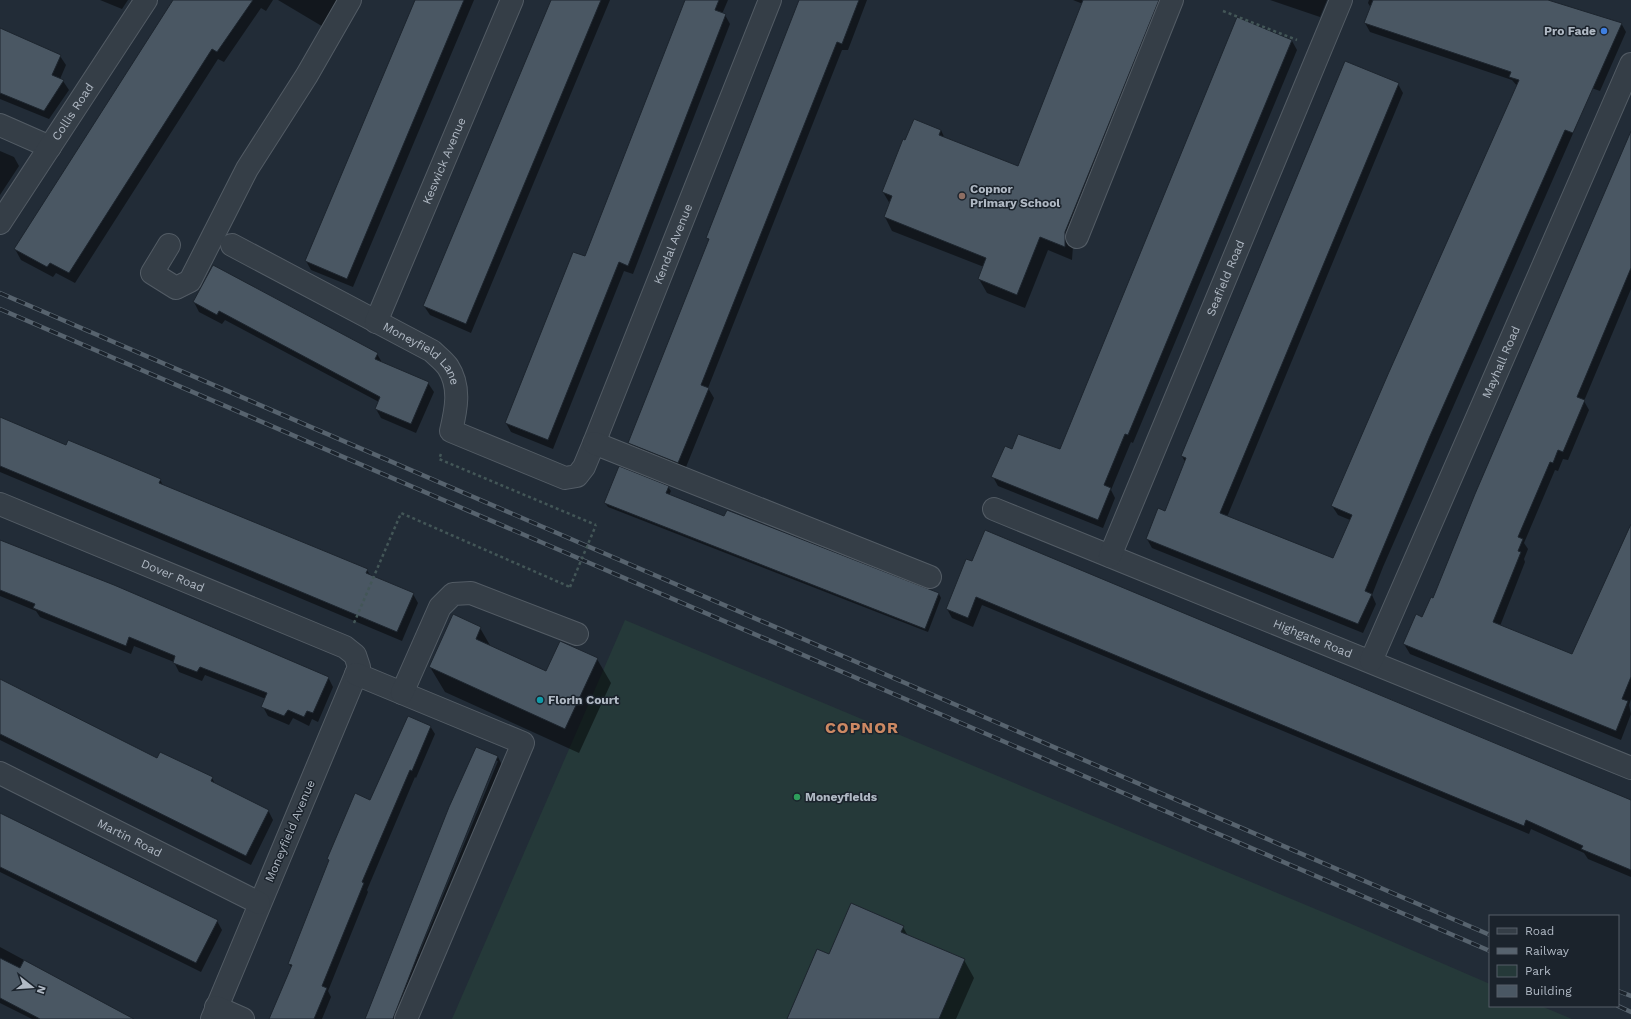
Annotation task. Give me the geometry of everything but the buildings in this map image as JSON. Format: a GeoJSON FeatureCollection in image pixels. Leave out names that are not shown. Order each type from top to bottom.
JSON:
{"type":"FeatureCollection","features":[{"type":"Feature","properties":{"kind":"street","name":"Collis Road"},"geometry":{"type":"LineString","coordinates":[[0,223],[146,0]]}},
{"type":"Feature","properties":{"kind":"street"},"geometry":{"type":"LineString","coordinates":[[169,246],[152,273],[176,288],[190,280],[247,168],[307,75],[350,0]]}},
{"type":"Feature","properties":{"kind":"street","name":"Keswick Avenue"},"geometry":{"type":"LineString","coordinates":[[376,322],[512,0]]}},
{"type":"Feature","properties":{"kind":"street","name":"Kendal Avenue"},"geometry":{"type":"LineString","coordinates":[[450,432],[565,478],[577,476],[584,467],[770,0]]}},
{"type":"Feature","properties":{"kind":"street"},"geometry":{"type":"LineString","coordinates":[[1077,237],[1172,0]]}},
{"type":"Feature","properties":{"kind":"street","name":"Seafield Road"},"geometry":{"type":"LineString","coordinates":[[1110,556],[1341,0]]}},
{"type":"Feature","properties":{"kind":"street","name":"Mayhall Road"},"geometry":{"type":"LineString","coordinates":[[1371,661],[1631,64]]}},
{"type":"Feature","properties":{"kind":"street"},"geometry":{"type":"LineString","coordinates":[[0,125],[50,147]]}},
{"type":"Feature","properties":{"kind":"street","name":"Moneyfield Lane"},"geometry":{"type":"LineString","coordinates":[[232,245],[432,351],[448,366],[455,382],[457,405],[450,432]]}},
{"type":"Feature","properties":{"kind":"street"},"geometry":{"type":"LineString","coordinates":[[594,443],[930,577]]}},
{"type":"Feature","properties":{"kind":"street","name":"Dover Road"},"geometry":{"type":"LineString","coordinates":[[0,504],[345,647]]}},
{"type":"Feature","properties":{"kind":"street","name":"Highgate Road"},"geometry":{"type":"LineString","coordinates":[[994,509],[1630,765]]}},
{"type":"Feature","properties":{"kind":"street"},"geometry":{"type":"LineString","coordinates":[[402,693],[440,606],[453,594],[471,593],[577,634]]}},
{"type":"Feature","properties":{"kind":"street","name":"Moneyfield Avenue"},"geometry":{"type":"LineString","coordinates":[[214,1013],[359,667],[355,655],[345,647]]}},
{"type":"Feature","properties":{"kind":"street"},"geometry":{"type":"LineString","coordinates":[[356,674],[523,743],[406,1019]]}},
{"type":"Feature","properties":{"kind":"street","name":"Martin Road"},"geometry":{"type":"LineString","coordinates":[[0,773],[259,903]]}},
{"type":"Feature","properties":{"kind":"street"},"geometry":{"type":"LineString","coordinates":[[214,1013],[243,1019]]}},
{"type":"Feature","properties":{"kind":"path"},"geometry":{"type":"LineString","coordinates":[[1223,11],[1320,50]]}},
{"type":"Feature","properties":{"kind":"path"},"geometry":{"type":"LineString","coordinates":[[345,647],[401,513],[570,587],[596,525],[439,459],[450,432]]}},
{"type":"Feature","properties":{"kind":"green space","name":"Moneyfields"},"geometry":{"type":"Polygon","coordinates":[[[625,620],[1349,923],[1489,984],[1489,1007],[1543,1007],[1572,1019],[452,1019],[625,620]]]}},
{"type":"Feature","properties":{"kind":"railway"},"geometry":{"type":"LineString","coordinates":[[0,293],[1489,935]]}},
{"type":"Feature","properties":{"kind":"railway"},"geometry":{"type":"LineString","coordinates":[[0,309],[1489,951]]}},
{"type":"Feature","properties":{"kind":"railway"},"geometry":{"type":"LineString","coordinates":[[1619,991],[1631,996]]}},
{"type":"Feature","properties":{"kind":"railway"},"geometry":{"type":"LineString","coordinates":[[1619,1006],[1631,1012]]}},
{"type":"Feature","properties":{"kind":"place","name":"Pro Fade"},"geometry":{"type":"Point","coordinates":[1604,31]}},
{"type":"Feature","properties":{"kind":"place","name":"Copnor Primary School"},"geometry":{"type":"Point","coordinates":[962,196]}},
{"type":"Feature","properties":{"kind":"place","name":"Florin Court"},"geometry":{"type":"Point","coordinates":[540,700]}},
{"type":"Feature","properties":{"kind":"place","name":"Moneyfields"},"geometry":{"type":"Point","coordinates":[797,797]}},
{"type":"Feature","properties":{"kind":"district","name":"COPNOR"},"geometry":{"type":"Point","coordinates":[862,727]}}]}
